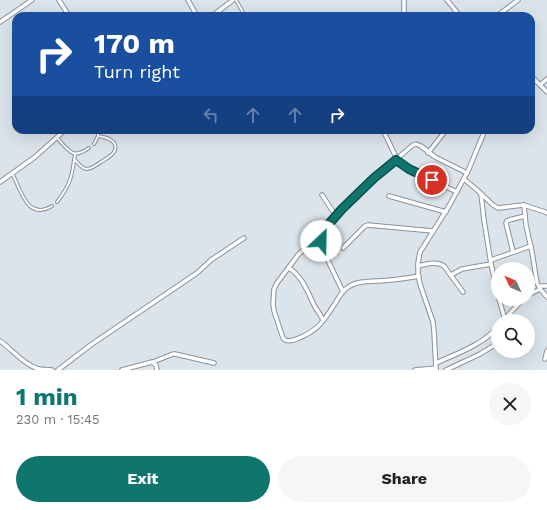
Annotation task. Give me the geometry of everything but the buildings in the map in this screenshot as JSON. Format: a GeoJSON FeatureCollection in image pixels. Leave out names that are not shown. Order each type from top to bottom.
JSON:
{"type":"FeatureCollection","features":[{"type":"Feature","properties":{"kind":"street"},"geometry":{"type":"LineString","coordinates":[[15,12],[32,0]]}},
{"type":"Feature","properties":{"kind":"street"},"geometry":{"type":"LineString","coordinates":[[59,0],[66,12]]}},
{"type":"Feature","properties":{"kind":"street"},"geometry":{"type":"LineString","coordinates":[[188,0],[195,12]]}},
{"type":"Feature","properties":{"kind":"street"},"geometry":{"type":"LineString","coordinates":[[217,12],[233,0]]}},
{"type":"Feature","properties":{"kind":"street"},"geometry":{"type":"LineString","coordinates":[[404,0],[404,12]]}},
{"type":"Feature","properties":{"kind":"street"},"geometry":{"type":"LineString","coordinates":[[447,0],[457,12]]}},
{"type":"Feature","properties":{"kind":"street"},"geometry":{"type":"LineString","coordinates":[[502,12],[518,0]]}},
{"type":"Feature","properties":{"kind":"street"},"geometry":{"type":"LineString","coordinates":[[0,22],[12,14]]}},
{"type":"Feature","properties":{"kind":"street"},"geometry":{"type":"LineString","coordinates":[[540,85],[547,79]]}},
{"type":"Feature","properties":{"kind":"street"},"geometry":{"type":"LineString","coordinates":[[535,80],[547,92]]}},
{"type":"Feature","properties":{"kind":"street"},"geometry":{"type":"LineString","coordinates":[[0,182],[35,157],[61,134]]}},
{"type":"Feature","properties":{"kind":"street"},"geometry":{"type":"LineString","coordinates":[[385,134],[397,160],[409,169],[457,192]]}},
{"type":"Feature","properties":{"kind":"street"},"geometry":{"type":"LineString","coordinates":[[428,153],[443,134]]}},
{"type":"Feature","properties":{"kind":"street"},"geometry":{"type":"LineString","coordinates":[[415,370],[436,369],[433,322],[420,284],[418,266],[420,252],[446,212],[464,179],[483,134]]}},
{"type":"Feature","properties":{"kind":"street"},"geometry":{"type":"LineString","coordinates":[[419,276],[352,284],[347,287],[323,320],[309,334],[290,341],[283,338],[273,304],[274,290],[277,283],[301,252],[374,178],[416,144],[447,164],[467,173]]}},
{"type":"Feature","properties":{"kind":"street"},"geometry":{"type":"LineString","coordinates":[[464,179],[498,208],[524,205],[547,213]]}},
{"type":"Feature","properties":{"kind":"street"},"geometry":{"type":"LineString","coordinates":[[481,194],[491,262]]}},
{"type":"Feature","properties":{"kind":"street"},"geometry":{"type":"LineString","coordinates":[[322,195],[336,216]]}},
{"type":"Feature","properties":{"kind":"street"},"geometry":{"type":"LineString","coordinates":[[389,196],[446,212]]}},
{"type":"Feature","properties":{"kind":"street"},"geometry":{"type":"LineString","coordinates":[[524,205],[526,225],[537,283],[539,288],[547,297]]}},
{"type":"Feature","properties":{"kind":"street"},"geometry":{"type":"LineString","coordinates":[[513,252],[506,223],[509,220],[525,216]]}},
{"type":"Feature","properties":{"kind":"street"},"geometry":{"type":"LineString","coordinates":[[343,248],[368,224],[433,231]]}},
{"type":"Feature","properties":{"kind":"street"},"geometry":{"type":"LineString","coordinates":[[320,234],[323,250],[343,292]]}},
{"type":"Feature","properties":{"kind":"street"},"geometry":{"type":"LineString","coordinates":[[58,370],[92,344],[197,273],[211,260],[244,238]]}},
{"type":"Feature","properties":{"kind":"street"},"geometry":{"type":"LineString","coordinates":[[450,275],[462,269],[491,262],[531,246]]}},
{"type":"Feature","properties":{"kind":"street"},"geometry":{"type":"LineString","coordinates":[[418,266],[438,263],[444,266],[463,292]]}},
{"type":"Feature","properties":{"kind":"street"},"geometry":{"type":"LineString","coordinates":[[289,268],[302,280],[323,320]]}},
{"type":"Feature","properties":{"kind":"street"},"geometry":{"type":"LineString","coordinates":[[535,290],[547,286]]}},
{"type":"Feature","properties":{"kind":"street"},"geometry":{"type":"LineString","coordinates":[[509,314],[516,306]]}},
{"type":"Feature","properties":{"kind":"street"},"geometry":{"type":"LineString","coordinates":[[436,363],[467,349],[491,333]]}},
{"type":"Feature","properties":{"kind":"street"},"geometry":{"type":"LineString","coordinates":[[0,341],[33,367],[52,370]]}},
{"type":"Feature","properties":{"kind":"street"},"geometry":{"type":"LineString","coordinates":[[446,370],[491,347]]}},
{"type":"Feature","properties":{"kind":"street"},"geometry":{"type":"LineString","coordinates":[[545,359],[547,351]]}},
{"type":"Feature","properties":{"kind":"street"},"geometry":{"type":"LineString","coordinates":[[122,370],[153,362],[172,354],[214,363]]}},
{"type":"Feature","properties":{"kind":"street"},"geometry":{"type":"LineString","coordinates":[[153,362],[156,365],[157,370]]}},
{"type":"Feature","properties":{"kind":"lane"},"geometry":{"type":"LineString","coordinates":[[236,0],[243,12]]}},
{"type":"Feature","properties":{"kind":"lane"},"geometry":{"type":"LineString","coordinates":[[74,159],[81,167],[89,169],[112,155],[115,150],[112,140],[105,137],[98,136],[94,144]]}},
{"type":"Feature","properties":{"kind":"lane"},"geometry":{"type":"LineString","coordinates":[[57,138],[75,154],[79,154],[89,148]]}},
{"type":"Feature","properties":{"kind":"lane"},"geometry":{"type":"LineString","coordinates":[[57,202],[65,192],[70,182],[75,154]]}},
{"type":"Feature","properties":{"kind":"lane"},"geometry":{"type":"LineString","coordinates":[[12,173],[24,199],[29,206],[38,210],[45,210],[52,206]]}},
{"type":"Feature","properties":{"kind":"route"},"geometry":{"type":"LineString","coordinates":[[321,241],[320,234],[334,217],[374,178],[396,160],[409,169],[432,180]]}}]}
